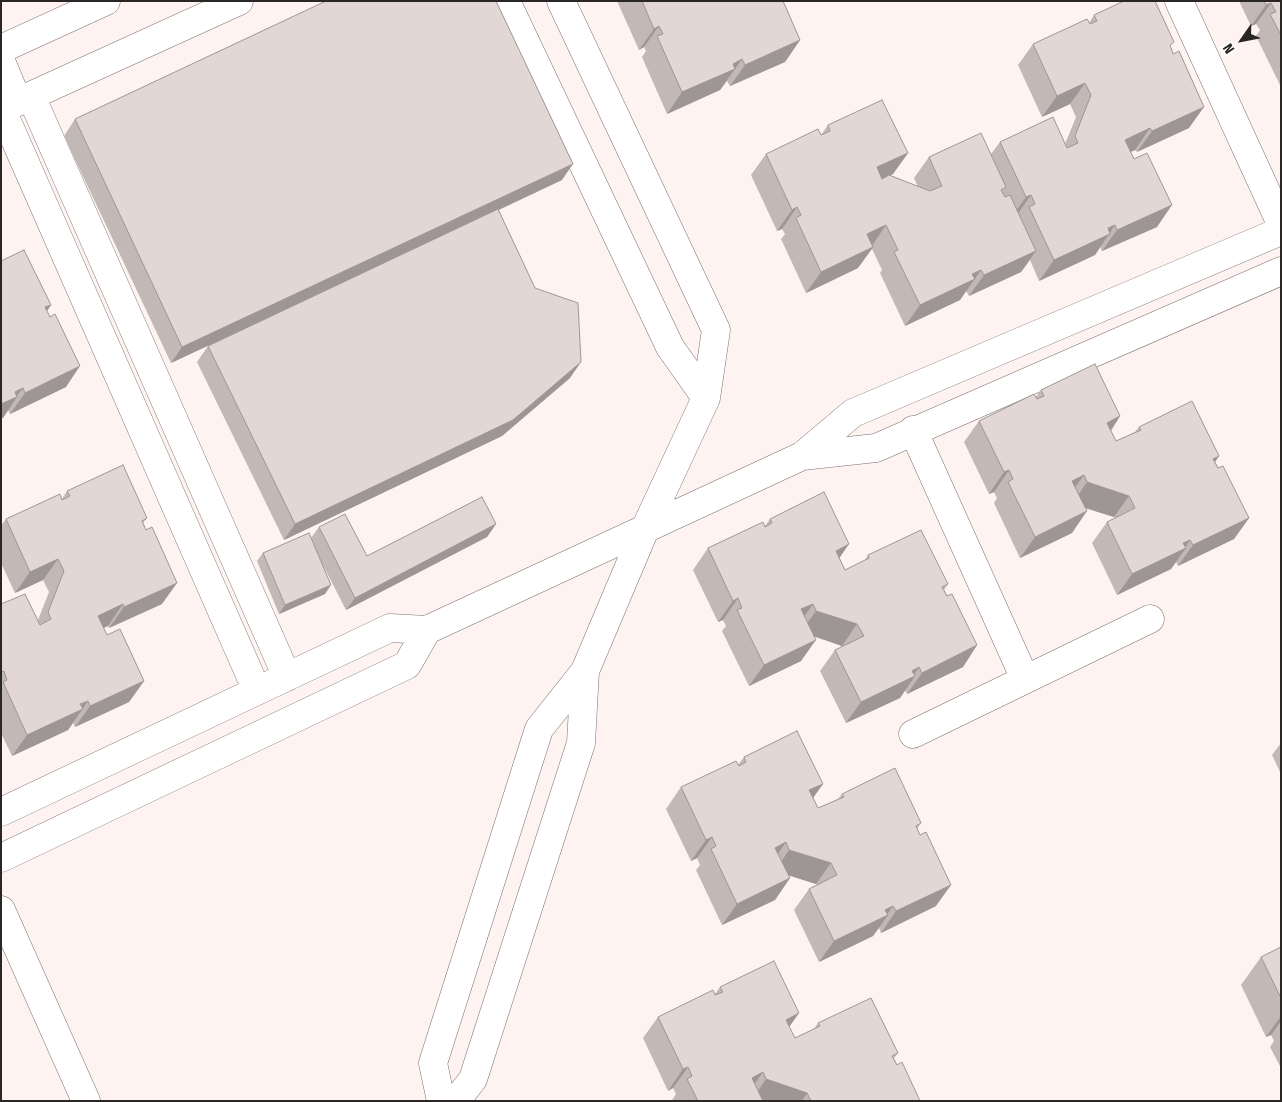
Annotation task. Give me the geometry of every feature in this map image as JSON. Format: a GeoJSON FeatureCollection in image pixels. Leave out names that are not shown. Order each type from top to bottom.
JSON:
{"type":"FeatureCollection","features":[{"type":"Feature","properties":{"kind":"street"},"geometry":{"type":"LineString","coordinates":[[1,49],[106,1]]}},
{"type":"Feature","properties":{"kind":"street"},"geometry":{"type":"LineString","coordinates":[[13,104],[239,1]]}},
{"type":"Feature","properties":{"kind":"street"},"geometry":{"type":"LineString","coordinates":[[506,1],[670,347],[706,398]]}},
{"type":"Feature","properties":{"kind":"street"},"geometry":{"type":"LineString","coordinates":[[441,1101],[433,1063],[539,729],[584,671],[645,529],[706,398],[716,330],[561,1]]}},
{"type":"Feature","properties":{"kind":"street"},"geometry":{"type":"LineString","coordinates":[[1179,1],[1281,224]]}},
{"type":"Feature","properties":{"kind":"street"},"geometry":{"type":"LineString","coordinates":[[1,61],[13,104],[257,690]]}},
{"type":"Feature","properties":{"kind":"street"},"geometry":{"type":"LineString","coordinates":[[13,104],[286,677]]}},
{"type":"Feature","properties":{"kind":"street"},"geometry":{"type":"LineString","coordinates":[[1,812],[390,628],[427,630],[802,456],[853,413],[1281,231]]}},
{"type":"Feature","properties":{"kind":"street"},"geometry":{"type":"LineString","coordinates":[[802,456],[876,448],[913,430],[1281,272]]}},
{"type":"Feature","properties":{"kind":"street"},"geometry":{"type":"LineString","coordinates":[[913,430],[1025,679]]}},
{"type":"Feature","properties":{"kind":"street"},"geometry":{"type":"LineString","coordinates":[[913,734],[1150,619]]}},
{"type":"Feature","properties":{"kind":"street"},"geometry":{"type":"LineString","coordinates":[[1,858],[407,665],[427,630]]}},
{"type":"Feature","properties":{"kind":"street"},"geometry":{"type":"LineString","coordinates":[[456,1101],[473,1079],[581,743],[584,671]]}},
{"type":"Feature","properties":{"kind":"street"},"geometry":{"type":"LineString","coordinates":[[1,910],[86,1101]]}},
{"type":"Feature","properties":{"kind":"building"},"geometry":{"type":"Polygon","coordinates":[[[326,1],[496,1],[573,164],[182,347],[75,119],[326,1]]]}},
{"type":"Feature","properties":{"kind":"building"},"geometry":{"type":"Polygon","coordinates":[[[642,1],[783,1],[800,40],[745,65],[742,59],[733,64],[735,69],[682,92],[657,36],[663,34],[659,26],[654,29],[642,1]]]}},
{"type":"Feature","properties":{"kind":"building"},"geometry":{"type":"Polygon","coordinates":[[[1124,1],[1155,1],[1174,42],[1170,45],[1173,54],[1179,51],[1204,107],[1152,131],[1150,128],[1125,140],[1134,159],[1147,153],[1172,205],[1117,230],[1115,225],[1108,228],[1110,234],[1054,260],[1029,207],[1035,204],[1031,195],[1026,197],[1000,142],[1053,117],[1067,148],[1078,143],[1075,136],[1091,95],[1085,83],[1057,96],[1033,44],[1087,19],[1090,24],[1097,21],[1094,15],[1124,1]]]}},
{"type":"Feature","properties":{"kind":"building"},"geometry":{"type":"Polygon","coordinates":[[[1264,1],[1281,1],[1281,35],[1270,14],[1276,12],[1271,3],[1266,5],[1264,1]]]}},
{"type":"Feature","properties":{"kind":"building"},"geometry":{"type":"Polygon","coordinates":[[[882,100],[908,153],[877,167],[882,179],[889,175],[930,191],[942,186],[929,157],[981,133],[1006,187],[1001,190],[1005,197],[1010,195],[1036,251],[984,275],[981,270],[972,274],[975,279],[920,305],[894,252],[898,250],[886,225],[867,234],[873,247],[821,272],[796,218],[801,215],[797,207],[792,210],[766,154],[818,129],[821,135],[830,131],[828,125],[882,100]]]}},
{"type":"Feature","properties":{"kind":"building"},"geometry":{"type":"Polygon","coordinates":[[[498,209],[535,288],[578,303],[581,362],[513,420],[295,524],[208,346],[498,209]]]}},
{"type":"Feature","properties":{"kind":"building"},"geometry":{"type":"Polygon","coordinates":[[[24,250],[51,305],[45,307],[50,317],[55,314],[80,366],[25,393],[23,388],[15,392],[17,397],[1,404],[1,261],[24,250]]]}},
{"type":"Feature","properties":{"kind":"building"},"geometry":{"type":"Polygon","coordinates":[[[1095,364],[1120,416],[1107,423],[1116,441],[1141,430],[1139,427],[1192,401],[1219,456],[1213,459],[1218,468],[1223,466],[1249,518],[1193,545],[1190,540],[1183,543],[1186,548],[1132,574],[1107,522],[1135,508],[1129,496],[1087,482],[1084,475],[1072,481],[1087,511],[1035,537],[1008,482],[1013,479],[1009,470],[1004,472],[979,421],[1034,394],[1037,399],[1044,396],[1041,390],[1095,364]]]}},
{"type":"Feature","properties":{"kind":"building"},"geometry":{"type":"Polygon","coordinates":[[[123,465],[147,518],[142,521],[146,530],[152,527],[177,583],[124,607],[123,604],[98,616],[107,635],[120,629],[144,681],[90,706],[88,701],[80,704],[83,709],[27,735],[3,682],[7,680],[4,671],[1,672],[1,604],[25,594],[40,625],[51,619],[48,612],[64,571],[58,559],[30,572],[6,519],[60,494],[62,500],[70,496],[67,491],[123,465]]]}},
{"type":"Feature","properties":{"kind":"building"},"geometry":{"type":"Polygon","coordinates":[[[824,492],[849,544],[836,551],[845,570],[869,558],[868,555],[921,530],[948,584],[942,587],[947,596],[952,594],[977,645],[922,673],[919,667],[912,671],[915,676],[861,702],[835,650],[864,636],[857,624],[816,611],[813,604],[801,609],[816,640],[764,665],[737,610],[742,608],[738,598],[733,601],[708,548],[763,522],[765,527],[772,523],[770,519],[824,492]]]}},
{"type":"Feature","properties":{"kind":"building"},"geometry":{"type":"Polygon","coordinates":[[[482,497],[496,524],[355,598],[319,527],[345,514],[367,556],[482,497]]]}},
{"type":"Feature","properties":{"kind":"building"},"geometry":{"type":"Polygon","coordinates":[[[309,533],[331,585],[285,605],[263,553],[309,533]]]}},
{"type":"Feature","properties":{"kind":"building"},"geometry":{"type":"Polygon","coordinates":[[[797,731],[823,784],[809,790],[818,808],[844,797],[842,794],[895,768],[921,823],[916,826],[920,835],[926,832],[951,885],[896,911],[893,906],[885,910],[888,915],[834,941],[809,889],[837,875],[831,863],[789,850],[786,842],[775,848],[790,878],[737,904],[711,849],[716,846],[712,837],[706,840],[681,787],[736,761],[739,766],[746,762],[744,757],[797,731]]]}},
{"type":"Feature","properties":{"kind":"building"},"geometry":{"type":"Polygon","coordinates":[[[1281,947],[1281,998],[1261,957],[1281,947]]]}},
{"type":"Feature","properties":{"kind":"building"},"geometry":{"type":"Polygon","coordinates":[[[774,961],[799,1013],[786,1020],[795,1038],[820,1026],[818,1023],[871,998],[898,1053],[892,1056],[897,1065],[902,1062],[920,1101],[811,1101],[807,1093],[766,1079],[763,1072],[752,1078],[763,1101],[698,1101],[687,1079],[692,1076],[688,1067],[683,1069],[658,1017],[713,990],[715,995],[723,992],[720,987],[774,961]]]}}]}
